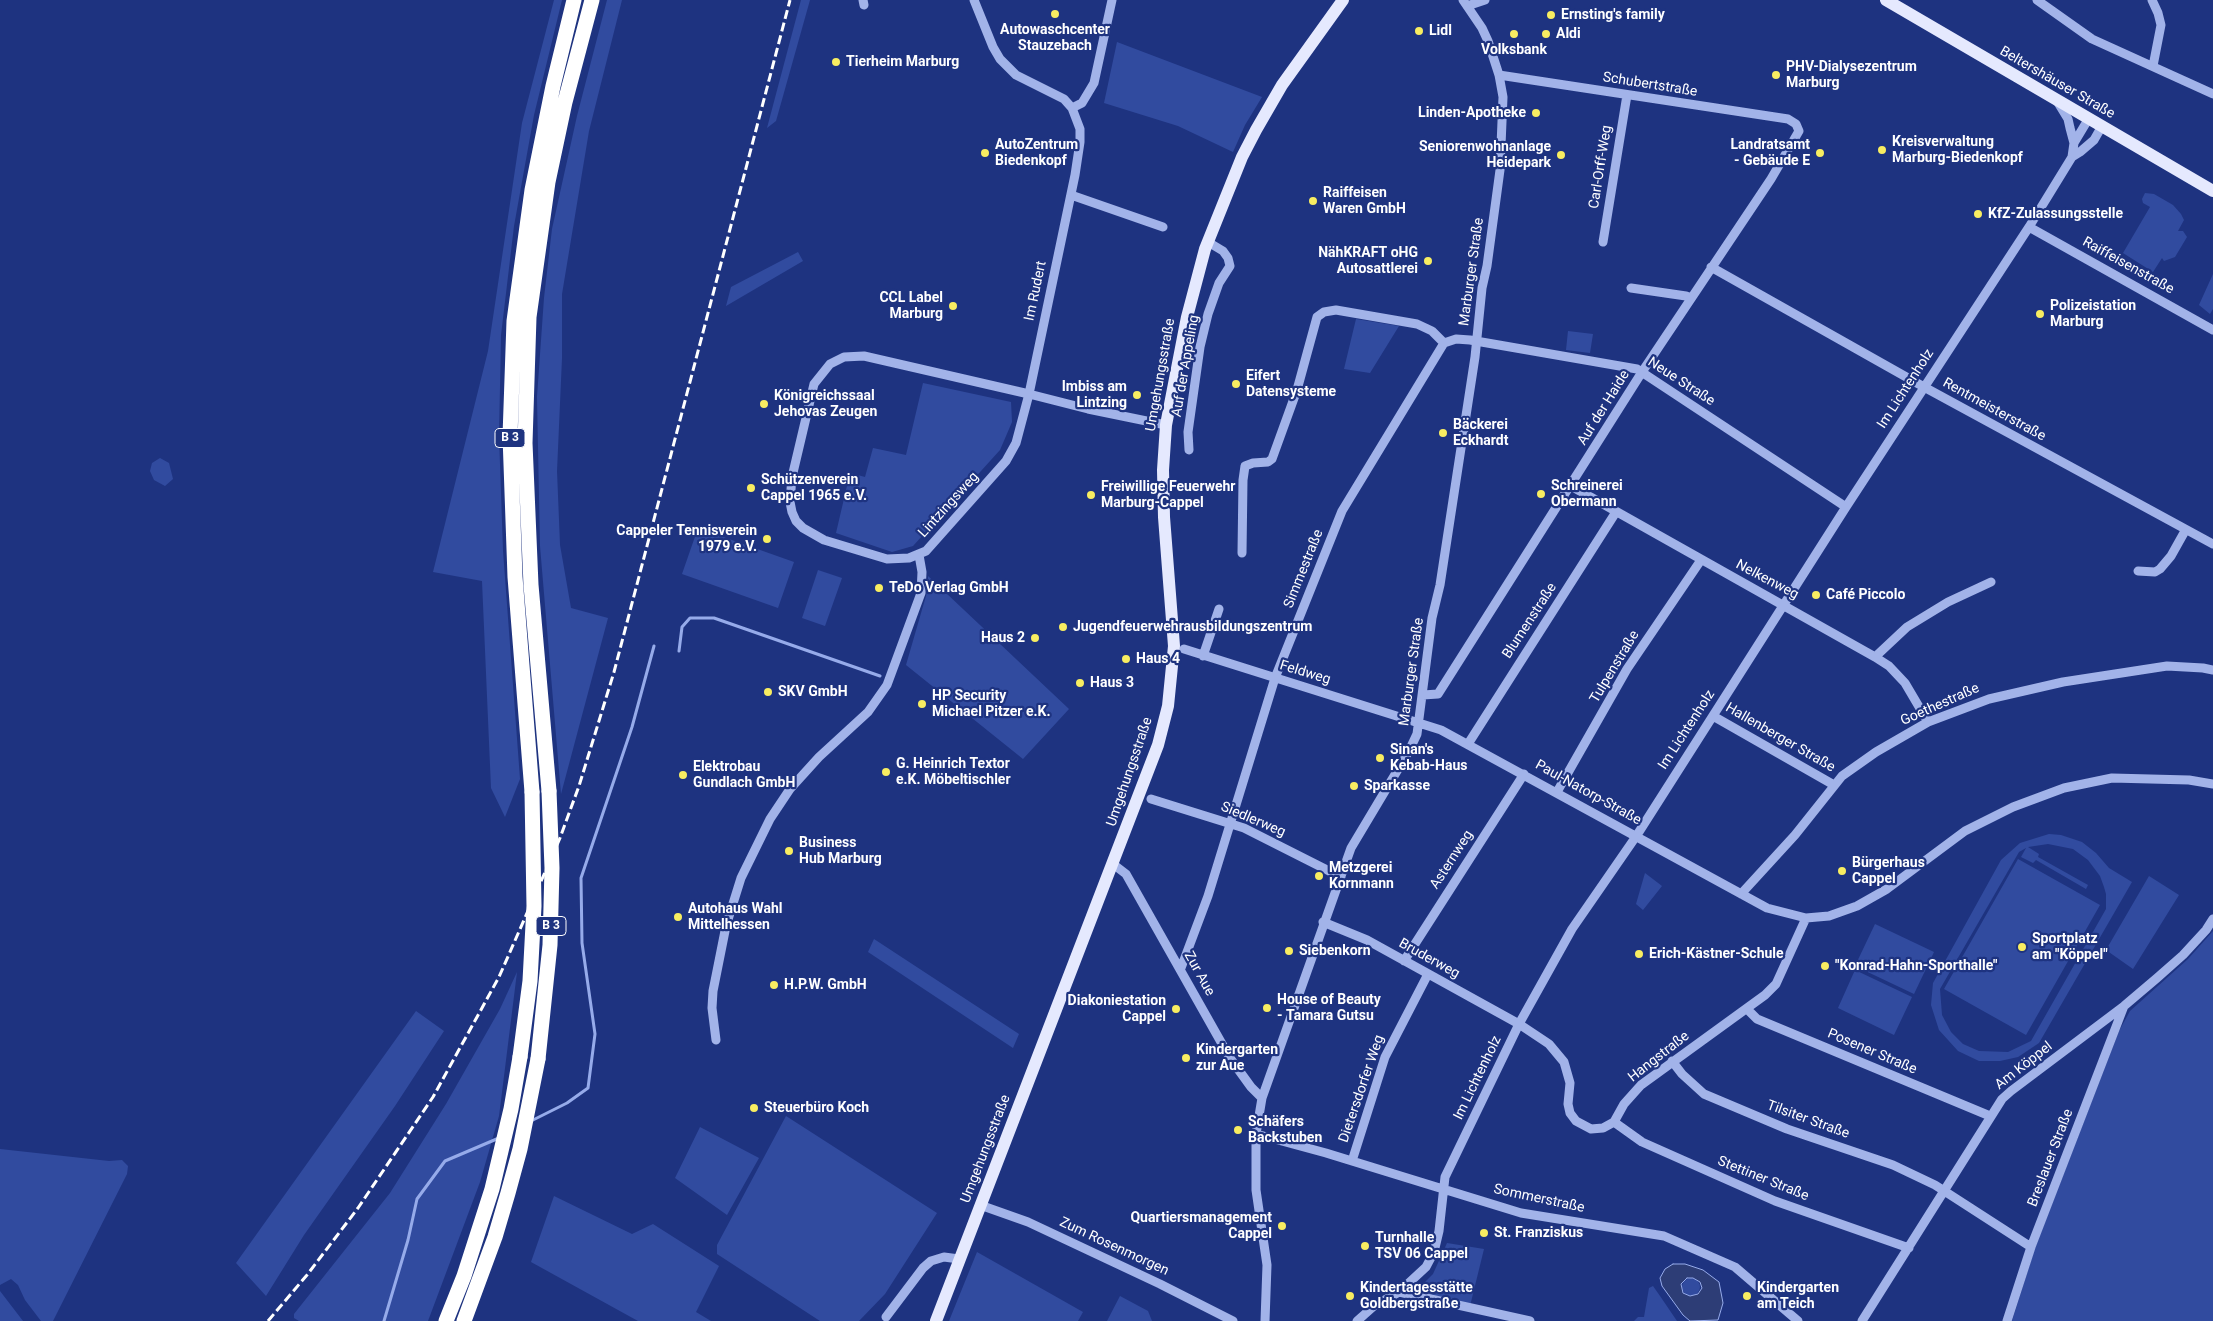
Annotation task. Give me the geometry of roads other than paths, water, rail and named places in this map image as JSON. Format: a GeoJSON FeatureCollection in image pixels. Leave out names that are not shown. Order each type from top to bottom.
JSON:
{"type":"FeatureCollection","features":[{"type":"Feature","properties":{"kind":"highway","name":"B 3"},"geometry":{"type":"LineString","coordinates":[[446,1321],[478,1233],[500,1155],[511,1109],[520,1057],[530,981],[534,925],[535,868],[532,792],[515,578],[510,436],[514,321],[532,190],[574,0]]}},
{"type":"Feature","properties":{"kind":"highway","name":"B 3"},"geometry":{"type":"LineString","coordinates":[[464,1321],[495,1238],[520,1149],[538,1060],[547,983],[551,926],[552,868],[549,791],[530,547],[525,443],[529,317],[548,182],[592,0]]}},
{"type":"Feature","properties":{"kind":"main road","name":"Umgehungsstraße"},"geometry":{"type":"LineString","coordinates":[[936,1321],[1158,745],[1168,706],[1174,646],[1163,479],[1166,425],[1187,317],[1208,242],[1242,157],[1256,130],[1282,86],[1343,0]]}},
{"type":"Feature","properties":{"kind":"main road","name":"Beltershäuser Straße"},"geometry":{"type":"LineString","coordinates":[[1886,0],[2213,191]]}},
{"type":"Feature","properties":{"kind":"street"},"geometry":{"type":"LineString","coordinates":[[974,0],[993,47],[1009,68],[1016,75],[1054,92],[1072,108],[1082,103],[1094,83],[1112,0]]}},
{"type":"Feature","properties":{"kind":"street","name":"Marburger Straße"},"geometry":{"type":"LineString","coordinates":[[1265,1321],[1267,1265],[1256,1190],[1256,1134],[1262,1098],[1323,922],[1351,848],[1409,751],[1417,734],[1419,722],[1427,652],[1440,585],[1502,153],[1502,97],[1499,75],[1482,28],[1465,3],[1485,0]]}},
{"type":"Feature","properties":{"kind":"street"},"geometry":{"type":"LineString","coordinates":[[2037,0],[2092,39],[2213,94]]}},
{"type":"Feature","properties":{"kind":"street"},"geometry":{"type":"LineString","coordinates":[[2152,0],[2158,13],[2160,26],[2154,66]]}},
{"type":"Feature","properties":{"kind":"street","name":"Schubertstraße"},"geometry":{"type":"LineString","coordinates":[[1499,75],[1788,119],[1796,124]]}},
{"type":"Feature","properties":{"kind":"street","name":"Carl-Orff-Weg"},"geometry":{"type":"LineString","coordinates":[[1603,242],[1626,95]]}},
{"type":"Feature","properties":{"kind":"street","name":"Im Lichtenholz"},"geometry":{"type":"LineString","coordinates":[[1357,1321],[1374,1306],[1399,1292],[1426,1267],[1434,1252],[1439,1231],[1442,1188],[1445,1177],[1519,1024],[1572,929],[1636,836],[1924,386],[2029,227],[2072,157],[2074,143],[2068,118],[2055,98]]}},
{"type":"Feature","properties":{"kind":"street","name":"Im Rudert"},"geometry":{"type":"LineString","coordinates":[[1029,394],[1080,142],[1080,129],[1072,108]]}},
{"type":"Feature","properties":{"kind":"street","name":"Im Lichtenholz"},"geometry":{"type":"LineString","coordinates":[[2074,143],[2089,118]]}},
{"type":"Feature","properties":{"kind":"street","name":"Auf der Haide"},"geometry":{"type":"LineString","coordinates":[[1423,696],[1438,694],[1642,372],[1770,179],[1799,130],[1796,124]]}},
{"type":"Feature","properties":{"kind":"street","name":"Im Lichtenholz"},"geometry":{"type":"LineString","coordinates":[[2072,157],[2094,140],[2102,126]]}},
{"type":"Feature","properties":{"kind":"street"},"geometry":{"type":"LineString","coordinates":[[1071,194],[1163,227]]}},
{"type":"Feature","properties":{"kind":"street","name":"Raiffeisenstraße"},"geometry":{"type":"LineString","coordinates":[[2029,227],[2213,330]]}},
{"type":"Feature","properties":{"kind":"street","name":"Auf der Appeling"},"geometry":{"type":"LineString","coordinates":[[1188,450],[1188,432],[1200,347],[1208,314],[1219,282],[1230,266],[1228,258],[1223,251],[1208,242]]}},
{"type":"Feature","properties":{"kind":"street","name":"Rentmeisterstraße"},"geometry":{"type":"LineString","coordinates":[[1711,267],[2185,531],[2213,544]]}},
{"type":"Feature","properties":{"kind":"street"},"geometry":{"type":"LineString","coordinates":[[1631,288],[1691,298]]}},
{"type":"Feature","properties":{"kind":"street"},"geometry":{"type":"LineString","coordinates":[[1242,553],[1243,480],[1245,466],[1253,463],[1268,462],[1272,458],[1297,390],[1317,317],[1324,312],[1336,310],[1417,324],[1432,331],[1444,343],[1456,339],[1476,342]]}},
{"type":"Feature","properties":{"kind":"street","name":"Neue Straße"},"geometry":{"type":"LineString","coordinates":[[1476,342],[1628,366],[1642,372],[1846,507]]}},
{"type":"Feature","properties":{"kind":"street","name":"Simmestraße"},"geometry":{"type":"LineString","coordinates":[[1181,968],[1208,896],[1275,678],[1342,511],[1444,343]]}},
{"type":"Feature","properties":{"kind":"street","name":"Lintzingsweg"},"geometry":{"type":"LineString","coordinates":[[1029,394],[1016,443],[1006,461],[926,551],[919,555],[898,560],[871,556],[824,540],[803,528],[796,521],[790,502],[792,477],[812,394],[818,377],[837,360],[852,355],[864,356],[1029,394],[1088,409],[1166,425]]}},
{"type":"Feature","properties":{"kind":"street","name":"Nelkenweg"},"geometry":{"type":"LineString","coordinates":[[1571,486],[1701,560],[1784,604],[1875,657],[1888,666],[1905,684],[1928,722]]}},
{"type":"Feature","properties":{"kind":"street","name":"Blumenstraße"},"geometry":{"type":"LineString","coordinates":[[1468,744],[1616,512]]}},
{"type":"Feature","properties":{"kind":"street"},"geometry":{"type":"LineString","coordinates":[[2138,571],[2155,572],[2160,569],[2171,556],[2185,531]]}},
{"type":"Feature","properties":{"kind":"street"},"geometry":{"type":"LineString","coordinates":[[716,1040],[712,1008],[713,991],[726,926],[741,878],[770,819],[790,789],[819,756],[868,712],[887,685],[921,593],[922,572],[919,555]]}},
{"type":"Feature","properties":{"kind":"street","name":"Tulpenstraße"},"geometry":{"type":"LineString","coordinates":[[1557,792],[1628,669],[1701,560]]}},
{"type":"Feature","properties":{"kind":"street"},"geometry":{"type":"LineString","coordinates":[[1875,657],[1906,627],[1948,602],[1991,582]]}},
{"type":"Feature","properties":{"kind":"street"},"geometry":{"type":"LineString","coordinates":[[1203,656],[1219,609]]}},
{"type":"Feature","properties":{"kind":"street","name":"Feldweg"},"geometry":{"type":"LineString","coordinates":[[1184,649],[1419,722]]}},
{"type":"Feature","properties":{"kind":"street","name":"Goethestraße"},"geometry":{"type":"LineString","coordinates":[[1741,894],[1794,835],[1834,785],[1860,762],[1928,722],[1989,699],[2063,682],[2167,666],[2213,670]]}},
{"type":"Feature","properties":{"kind":"street","name":"Hallenberger Straße"},"geometry":{"type":"LineString","coordinates":[[1713,716],[1834,785]]}},
{"type":"Feature","properties":{"kind":"street","name":"Paul-Natorp-Straße"},"geometry":{"type":"LineString","coordinates":[[1419,722],[1441,730],[1468,744],[1767,908],[1806,918]]}},
{"type":"Feature","properties":{"kind":"street","name":"Asternweg"},"geometry":{"type":"LineString","coordinates":[[1404,961],[1524,774]]}},
{"type":"Feature","properties":{"kind":"street"},"geometry":{"type":"LineString","coordinates":[[1806,918],[1829,916],[1857,906],[1887,889],[1965,831],[2013,806],[2064,788],[2112,778],[2189,780],[2213,784]]}},
{"type":"Feature","properties":{"kind":"street","name":"Siedlerweg"},"geometry":{"type":"LineString","coordinates":[[1150,799],[1231,824],[1263,837],[1341,877]]}},
{"type":"Feature","properties":{"kind":"street","name":"Zur Aue"},"geometry":{"type":"LineString","coordinates":[[1113,864],[1126,874],[1181,968],[1230,1058],[1251,1087],[1262,1098]]}},
{"type":"Feature","properties":{"kind":"street","name":"Hangstraße"},"geometry":{"type":"LineString","coordinates":[[1614,1122],[1624,1104],[1641,1085],[1747,1009],[1776,984],[1806,918]]}},
{"type":"Feature","properties":{"kind":"street","name":"Am Köppel"},"geometry":{"type":"LineString","coordinates":[[1862,1321],[1990,1116],[2011,1091],[2124,1006],[2183,955],[2206,930],[2213,919]]}},
{"type":"Feature","properties":{"kind":"street","name":"Bruderweg"},"geometry":{"type":"LineString","coordinates":[[1323,922],[1367,940],[1519,1024]]}},
{"type":"Feature","properties":{"kind":"street","name":"Dietersdorfer Weg"},"geometry":{"type":"LineString","coordinates":[[1352,1161],[1385,1057],[1428,974]]}},
{"type":"Feature","properties":{"kind":"street","name":"Breslauer Straße"},"geometry":{"type":"LineString","coordinates":[[2007,1321],[2031,1247],[2124,1006]]}},
{"type":"Feature","properties":{"kind":"street","name":"Posener Straße"},"geometry":{"type":"LineString","coordinates":[[1747,1009],[1757,1019],[1990,1116]]}},
{"type":"Feature","properties":{"kind":"street"},"geometry":{"type":"LineString","coordinates":[[1519,1024],[1549,1044],[1564,1062],[1570,1083],[1568,1104],[1576,1121],[1591,1128],[1603,1128],[1614,1122]]}},
{"type":"Feature","properties":{"kind":"street","name":"Tilsiter Straße"},"geometry":{"type":"LineString","coordinates":[[1672,1061],[1682,1074],[1704,1094],[1787,1129],[1893,1165],[1944,1191],[2031,1247]]}},
{"type":"Feature","properties":{"kind":"street","name":"Stettiner Straße"},"geometry":{"type":"LineString","coordinates":[[1614,1122],[1642,1142],[1775,1201],[1908,1248]]}},
{"type":"Feature","properties":{"kind":"street","name":"Sommerstraße"},"geometry":{"type":"LineString","coordinates":[[1256,1134],[1352,1161],[1521,1213],[1664,1236],[1735,1268],[1798,1321]]}},
{"type":"Feature","properties":{"kind":"street","name":"Zum Rosenmorgen"},"geometry":{"type":"LineString","coordinates":[[980,1205],[1028,1222],[1160,1284],[1233,1321]]}},
{"type":"Feature","properties":{"kind":"street"},"geometry":{"type":"LineString","coordinates":[[886,1317],[923,1268],[931,1261],[944,1257],[959,1259]]}},
{"type":"Feature","properties":{"kind":"street"},"geometry":{"type":"LineString","coordinates":[[1399,1292],[1530,1321]]}},
{"type":"Feature","properties":{"kind":"waterway"},"geometry":{"type":"LineString","coordinates":[[679,651],[682,627],[690,618],[714,618],[880,676]]}},
{"type":"Feature","properties":{"kind":"waterway"},"geometry":{"type":"LineString","coordinates":[[531,1121],[567,1103],[588,1088],[595,1034],[582,943],[581,878],[632,727],[654,646]]}},
{"type":"Feature","properties":{"kind":"waterway"},"geometry":{"type":"LineString","coordinates":[[384,1321],[408,1240],[417,1199],[445,1161],[499,1138]]}},
{"type":"Feature","properties":{"kind":"railway"},"geometry":{"type":"LineString","coordinates":[[268,1321],[307,1275],[358,1208],[433,1097],[499,977],[560,838],[579,786],[614,672],[790,0]]}},
{"type":"Feature","properties":{"kind":"place","name":"Autowaschcenter Stauzebach"},"geometry":{"type":"Point","coordinates":[1055,14]}},
{"type":"Feature","properties":{"kind":"place","name":"Ernsting's family"},"geometry":{"type":"Point","coordinates":[1551,15]}},
{"type":"Feature","properties":{"kind":"place","name":"Lidl"},"geometry":{"type":"Point","coordinates":[1419,31]}},
{"type":"Feature","properties":{"kind":"place","name":"Volksbank"},"geometry":{"type":"Point","coordinates":[1514,34]}},
{"type":"Feature","properties":{"kind":"place","name":"Aldi"},"geometry":{"type":"Point","coordinates":[1546,34]}},
{"type":"Feature","properties":{"kind":"place","name":"Tierheim Marburg"},"geometry":{"type":"Point","coordinates":[836,62]}},
{"type":"Feature","properties":{"kind":"place","name":"PHV-Dialysezentrum Marburg"},"geometry":{"type":"Point","coordinates":[1776,75]}},
{"type":"Feature","properties":{"kind":"place","name":"Linden-Apotheke"},"geometry":{"type":"Point","coordinates":[1536,113]}},
{"type":"Feature","properties":{"kind":"place","name":"Kreisverwaltung Marburg-Biedenkopf"},"geometry":{"type":"Point","coordinates":[1882,150]}},
{"type":"Feature","properties":{"kind":"place","name":"AutoZentrum Biedenkopf"},"geometry":{"type":"Point","coordinates":[985,153]}},
{"type":"Feature","properties":{"kind":"place","name":"Landratsamt - Gebäude E"},"geometry":{"type":"Point","coordinates":[1820,153]}},
{"type":"Feature","properties":{"kind":"place","name":"Seniorenwohnanlage Heidepark"},"geometry":{"type":"Point","coordinates":[1561,155]}},
{"type":"Feature","properties":{"kind":"place","name":"Raiffeisen Waren GmbH"},"geometry":{"type":"Point","coordinates":[1313,201]}},
{"type":"Feature","properties":{"kind":"place","name":"KfZ-Zulassungsstelle"},"geometry":{"type":"Point","coordinates":[1978,214]}},
{"type":"Feature","properties":{"kind":"place","name":"NähKRAFT oHG Autosattlerei"},"geometry":{"type":"Point","coordinates":[1428,261]}},
{"type":"Feature","properties":{"kind":"place","name":"CCL Label Marburg"},"geometry":{"type":"Point","coordinates":[953,306]}},
{"type":"Feature","properties":{"kind":"place","name":"Polizeistation Marburg"},"geometry":{"type":"Point","coordinates":[2040,314]}},
{"type":"Feature","properties":{"kind":"place","name":"Eifert Datensysteme"},"geometry":{"type":"Point","coordinates":[1236,384]}},
{"type":"Feature","properties":{"kind":"place","name":"Imbiss am Lintzing"},"geometry":{"type":"Point","coordinates":[1137,395]}},
{"type":"Feature","properties":{"kind":"place","name":"Königreichssaal Jehovas Zeugen"},"geometry":{"type":"Point","coordinates":[764,404]}},
{"type":"Feature","properties":{"kind":"place","name":"Bäckerei Eckhardt"},"geometry":{"type":"Point","coordinates":[1443,433]}},
{"type":"Feature","properties":{"kind":"place","name":"Schützenverein Cappel 1965 e.V."},"geometry":{"type":"Point","coordinates":[751,488]}},
{"type":"Feature","properties":{"kind":"place","name":"Schreinerei Obermann"},"geometry":{"type":"Point","coordinates":[1541,494]}},
{"type":"Feature","properties":{"kind":"place","name":"Freiwillige Feuerwehr Marburg-Cappel"},"geometry":{"type":"Point","coordinates":[1091,495]}},
{"type":"Feature","properties":{"kind":"place","name":"Cappeler Tennisverein 1979 e.V."},"geometry":{"type":"Point","coordinates":[767,539]}},
{"type":"Feature","properties":{"kind":"place","name":"TeDo Verlag GmbH"},"geometry":{"type":"Point","coordinates":[879,588]}},
{"type":"Feature","properties":{"kind":"place","name":"Café Piccolo"},"geometry":{"type":"Point","coordinates":[1816,595]}},
{"type":"Feature","properties":{"kind":"place","name":"Jugendfeuerwehrausbildungszentrum"},"geometry":{"type":"Point","coordinates":[1063,627]}},
{"type":"Feature","properties":{"kind":"place","name":"Haus 2"},"geometry":{"type":"Point","coordinates":[1035,638]}},
{"type":"Feature","properties":{"kind":"place","name":"Haus 4"},"geometry":{"type":"Point","coordinates":[1126,659]}},
{"type":"Feature","properties":{"kind":"place","name":"Haus 3"},"geometry":{"type":"Point","coordinates":[1080,683]}},
{"type":"Feature","properties":{"kind":"place","name":"SKV GmbH"},"geometry":{"type":"Point","coordinates":[768,692]}},
{"type":"Feature","properties":{"kind":"place","name":"HP Security Michael Pitzer e.K."},"geometry":{"type":"Point","coordinates":[922,704]}},
{"type":"Feature","properties":{"kind":"place","name":"Sinan's Kebab-Haus"},"geometry":{"type":"Point","coordinates":[1380,758]}},
{"type":"Feature","properties":{"kind":"place","name":"G. Heinrich Textor e.K. Möbeltischler"},"geometry":{"type":"Point","coordinates":[886,772]}},
{"type":"Feature","properties":{"kind":"place","name":"Elektrobau Gundlach GmbH"},"geometry":{"type":"Point","coordinates":[683,775]}},
{"type":"Feature","properties":{"kind":"place","name":"Sparkasse"},"geometry":{"type":"Point","coordinates":[1354,786]}},
{"type":"Feature","properties":{"kind":"place","name":"Business Hub Marburg"},"geometry":{"type":"Point","coordinates":[789,851]}},
{"type":"Feature","properties":{"kind":"place","name":"Bürgerhaus Cappel"},"geometry":{"type":"Point","coordinates":[1842,871]}},
{"type":"Feature","properties":{"kind":"place","name":"Metzgerei Kornmann"},"geometry":{"type":"Point","coordinates":[1319,876]}},
{"type":"Feature","properties":{"kind":"place","name":"Autohaus Wahl Mittelhessen"},"geometry":{"type":"Point","coordinates":[678,917]}},
{"type":"Feature","properties":{"kind":"place","name":"Sportplatz am \"Köppel\""},"geometry":{"type":"Point","coordinates":[2022,947]}},
{"type":"Feature","properties":{"kind":"place","name":"Siebenkorn"},"geometry":{"type":"Point","coordinates":[1289,951]}},
{"type":"Feature","properties":{"kind":"place","name":"Erich-Kästner-Schule"},"geometry":{"type":"Point","coordinates":[1639,954]}},
{"type":"Feature","properties":{"kind":"place","name":"\"Konrad-Hahn-Sporthalle\""},"geometry":{"type":"Point","coordinates":[1825,966]}},
{"type":"Feature","properties":{"kind":"place","name":"H.P.W. GmbH"},"geometry":{"type":"Point","coordinates":[774,985]}},
{"type":"Feature","properties":{"kind":"place","name":"House of Beauty - Tamara Gutsu"},"geometry":{"type":"Point","coordinates":[1267,1008]}},
{"type":"Feature","properties":{"kind":"place","name":"Diakoniestation Cappel"},"geometry":{"type":"Point","coordinates":[1176,1009]}},
{"type":"Feature","properties":{"kind":"place","name":"Kindergarten zur Aue"},"geometry":{"type":"Point","coordinates":[1186,1058]}},
{"type":"Feature","properties":{"kind":"place","name":"Steuerbüro Koch"},"geometry":{"type":"Point","coordinates":[754,1108]}},
{"type":"Feature","properties":{"kind":"place","name":"Schäfers Backstuben"},"geometry":{"type":"Point","coordinates":[1238,1130]}},
{"type":"Feature","properties":{"kind":"place","name":"Quartiersmanagement Cappel"},"geometry":{"type":"Point","coordinates":[1282,1226]}},
{"type":"Feature","properties":{"kind":"place","name":"St. Franziskus"},"geometry":{"type":"Point","coordinates":[1484,1233]}},
{"type":"Feature","properties":{"kind":"place","name":"Turnhalle TSV 06 Cappel"},"geometry":{"type":"Point","coordinates":[1365,1246]}},
{"type":"Feature","properties":{"kind":"place","name":"Kindertagesstätte Goldbergstraße"},"geometry":{"type":"Point","coordinates":[1350,1296]}},
{"type":"Feature","properties":{"kind":"place","name":"Kindergarten am Teich"},"geometry":{"type":"Point","coordinates":[1747,1296]}}]}
